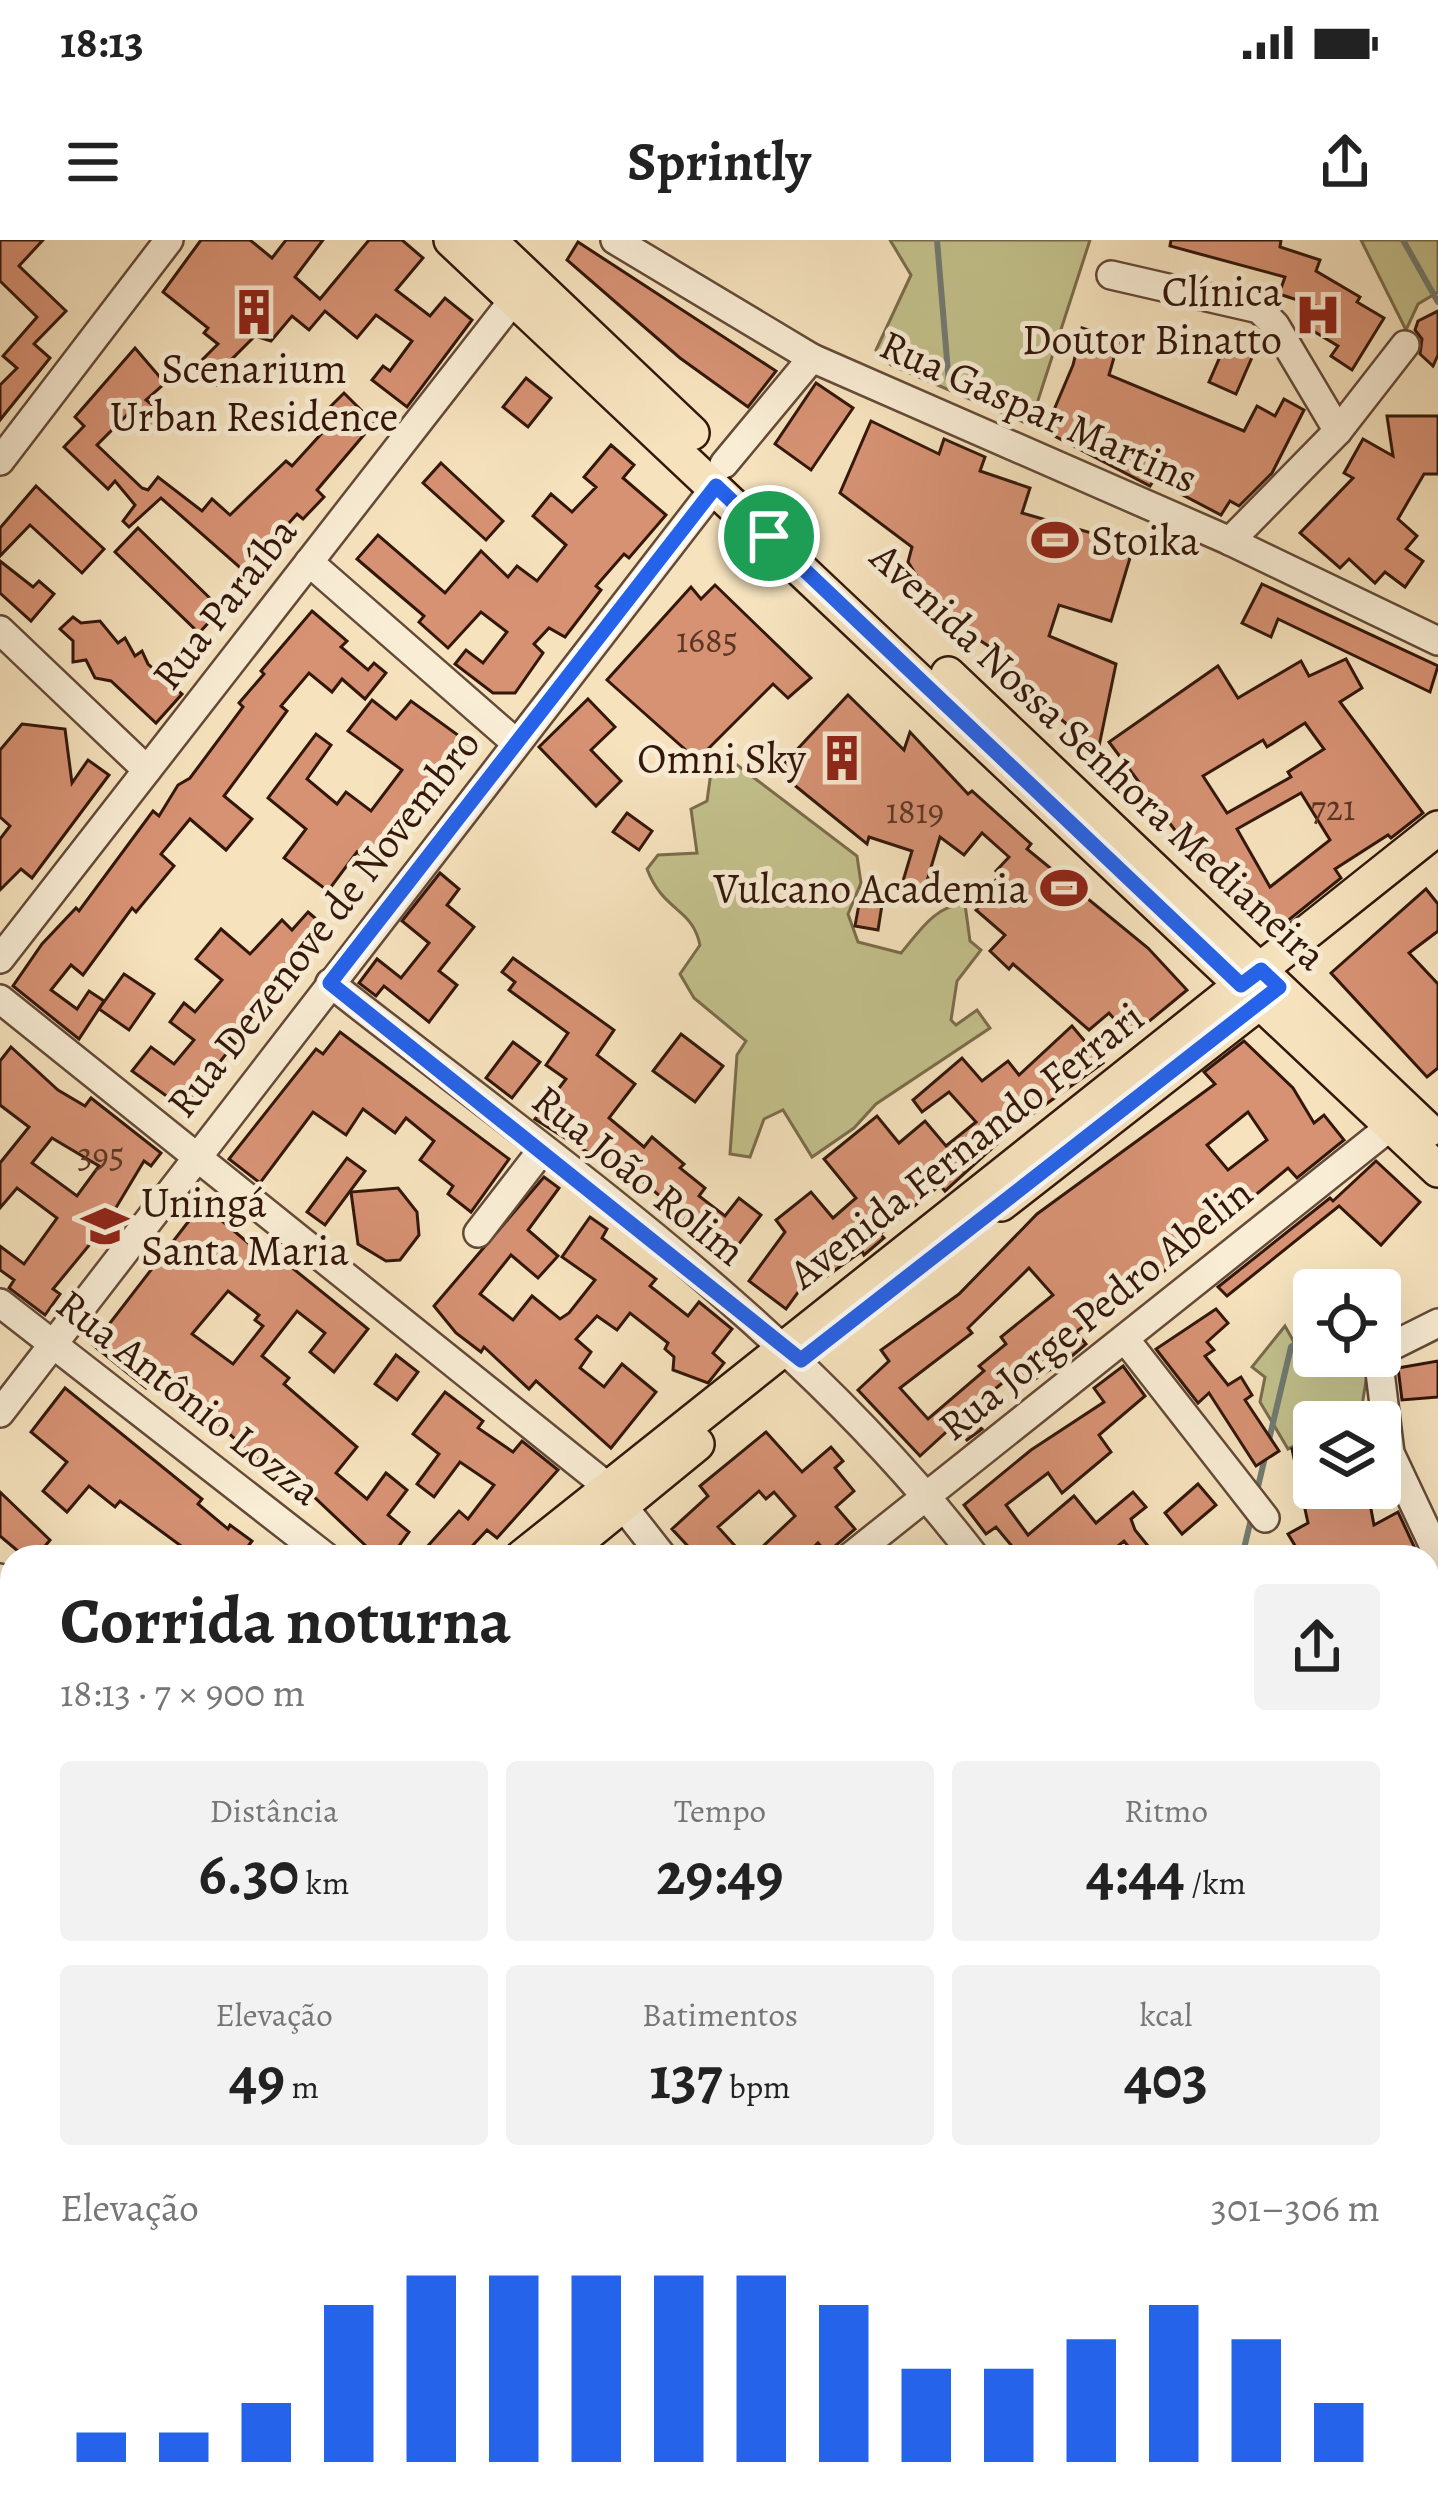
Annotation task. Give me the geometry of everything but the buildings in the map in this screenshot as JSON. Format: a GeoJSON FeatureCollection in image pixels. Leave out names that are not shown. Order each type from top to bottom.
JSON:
{"type":"FeatureCollection","features":[{"type":"Feature","properties":{"kind":"main road","name":"Avenida Nossa Senhora Medianeira"},"geometry":{"type":"LineString","coordinates":[[451,240],[720,475]]}},
{"type":"Feature","properties":{"kind":"main road","name":"Avenida Nossa Senhora Medianeira"},"geometry":{"type":"LineString","coordinates":[[489,240],[720,475],[1260,986],[1438,1139]]}},
{"type":"Feature","properties":{"kind":"main road","name":"Avenida Fernando Ferrari"},"geometry":{"type":"LineString","coordinates":[[541,1545],[615,1497],[1260,986],[1438,828]]}},
{"type":"Feature","properties":{"kind":"main road","name":"Avenida Nossa Senhora Medianeira"},"geometry":{"type":"LineString","coordinates":[[1260,986],[1390,1126],[1438,1170]]}},
{"type":"Feature","properties":{"kind":"main road","name":"Avenida Fernando Ferrari"},"geometry":{"type":"LineString","coordinates":[[570,1545],[615,1497]]}},
{"type":"Feature","properties":{"kind":"street"},"geometry":{"type":"LineString","coordinates":[[0,460],[169,240]]}},
{"type":"Feature","properties":{"kind":"street","name":"Rua Gaspar Martins"},"geometry":{"type":"LineString","coordinates":[[615,240],[812,358],[1230,542],[1438,641]]}},
{"type":"Feature","properties":{"kind":"street"},"geometry":{"type":"LineString","coordinates":[[1111,275],[1259,309],[1275,325],[1338,431]]}},
{"type":"Feature","properties":{"kind":"street","name":"Rua Paraíba"},"geometry":{"type":"LineString","coordinates":[[5,944],[147,770],[514,299]]}},
{"type":"Feature","properties":{"kind":"street"},"geometry":{"type":"LineString","coordinates":[[1230,542],[1338,431],[1405,344]]}},
{"type":"Feature","properties":{"kind":"street","name":"Rua Dezenove de Novembro"},"geometry":{"type":"LineString","coordinates":[[0,1413],[812,358]]}},
{"type":"Feature","properties":{"kind":"street"},"geometry":{"type":"LineString","coordinates":[[309,562],[515,742]]}},
{"type":"Feature","properties":{"kind":"street"},"geometry":{"type":"LineString","coordinates":[[0,630],[147,770]]}},
{"type":"Feature","properties":{"kind":"street","name":"Rua João Rolim"},"geometry":{"type":"LineString","coordinates":[[330,983],[793,1353],[928,1496],[966,1545]]}},
{"type":"Feature","properties":{"kind":"street"},"geometry":{"type":"LineString","coordinates":[[0,999],[199,1154],[615,1497],[653,1545]]}},
{"type":"Feature","properties":{"kind":"street","name":"Rua Jorge Pedro Abelin"},"geometry":{"type":"LineString","coordinates":[[865,1545],[1390,1126]]}},
{"type":"Feature","properties":{"kind":"street"},"geometry":{"type":"LineString","coordinates":[[478,1233],[542,1150]]}},
{"type":"Feature","properties":{"kind":"street","name":"Rua Antônio Lozza"},"geometry":{"type":"LineString","coordinates":[[0,1304],[311,1545]]}},
{"type":"Feature","properties":{"kind":"street"},"geometry":{"type":"LineString","coordinates":[[1401,1342],[1438,1323]]}},
{"type":"Feature","properties":{"kind":"street"},"geometry":{"type":"LineString","coordinates":[[1125,1339],[1265,1517]]}},
{"type":"Feature","properties":{"kind":"street"},"geometry":{"type":"LineString","coordinates":[[1382,1377],[1390,1454],[1433,1545]]}},
{"type":"Feature","properties":{"kind":"shaded area"},"geometry":{"type":"Polygon","coordinates":[[[890,240],[1090,240],[1030,425],[891,365],[876,350],[911,275],[890,240]]]}},
{"type":"Feature","properties":{"kind":"shaded area"},"geometry":{"type":"Polygon","coordinates":[[[1361,240],[1438,240],[1438,292],[1418,304],[1406,330],[1361,240]]]}},
{"type":"Feature","properties":{"kind":"shaded area"},"geometry":{"type":"Polygon","coordinates":[[[737,765],[857,856],[861,883],[848,914],[858,942],[901,953],[936,914],[965,904],[970,941],[981,950],[957,981],[951,1020],[956,1025],[977,1010],[990,1028],[876,1104],[854,1128],[812,1157],[783,1110],[764,1119],[750,1157],[730,1154],[737,1055],[746,1041],[694,998],[680,974],[700,945],[691,923],[661,894],[647,869],[658,855],[697,853],[691,809],[707,801],[711,772],[737,765]]]}},
{"type":"Feature","properties":{"kind":"shaded area"},"geometry":{"type":"Polygon","coordinates":[[[1285,1326],[1293,1340],[1293,1377],[1367,1377],[1363,1401],[1293,1401],[1293,1446],[1288,1449],[1260,1402],[1265,1377],[1252,1367],[1285,1326]]]}},
{"type":"Feature","properties":{"kind":"waterway"},"geometry":{"type":"LineString","coordinates":[[937,240],[949,384]]}},
{"type":"Feature","properties":{"kind":"waterway"},"geometry":{"type":"LineString","coordinates":[[1403,240],[1438,302]]}},
{"type":"Feature","properties":{"kind":"waterway"},"geometry":{"type":"LineString","coordinates":[[1268,1444],[1293,1346]]}},
{"type":"Feature","properties":{"kind":"waterway"},"geometry":{"type":"LineString","coordinates":[[1257,1491],[1265,1457]]}},
{"type":"Feature","properties":{"kind":"waterway"},"geometry":{"type":"LineString","coordinates":[[1245,1545],[1252,1515]]}},
{"type":"Feature","properties":{"kind":"place","name":"Scenarium Urban Residence"},"geometry":{"type":"Point","coordinates":[254,312]}},
{"type":"Feature","properties":{"kind":"place","name":"Clínica Doutor Binatto"},"geometry":{"type":"Point","coordinates":[1318,315]}},
{"type":"Feature","properties":{"kind":"place","name":"Stoika"},"geometry":{"type":"Point","coordinates":[1055,540]}},
{"type":"Feature","properties":{"kind":"place","name":"Omni Sky"},"geometry":{"type":"Point","coordinates":[842,758]}},
{"type":"Feature","properties":{"kind":"place","name":"Vulcano Academia"},"geometry":{"type":"Point","coordinates":[1064,888]}},
{"type":"Feature","properties":{"kind":"place","name":"Uningá Santa Maria"},"geometry":{"type":"Point","coordinates":[105,1226]}},
{"type":"Feature","properties":{"kind":"route"},"geometry":{"type":"LineString","coordinates":[[716,486],[769,536],[1241,985],[1261,970],[1279,987],[801,1360],[330,983],[716,486]]}}]}
